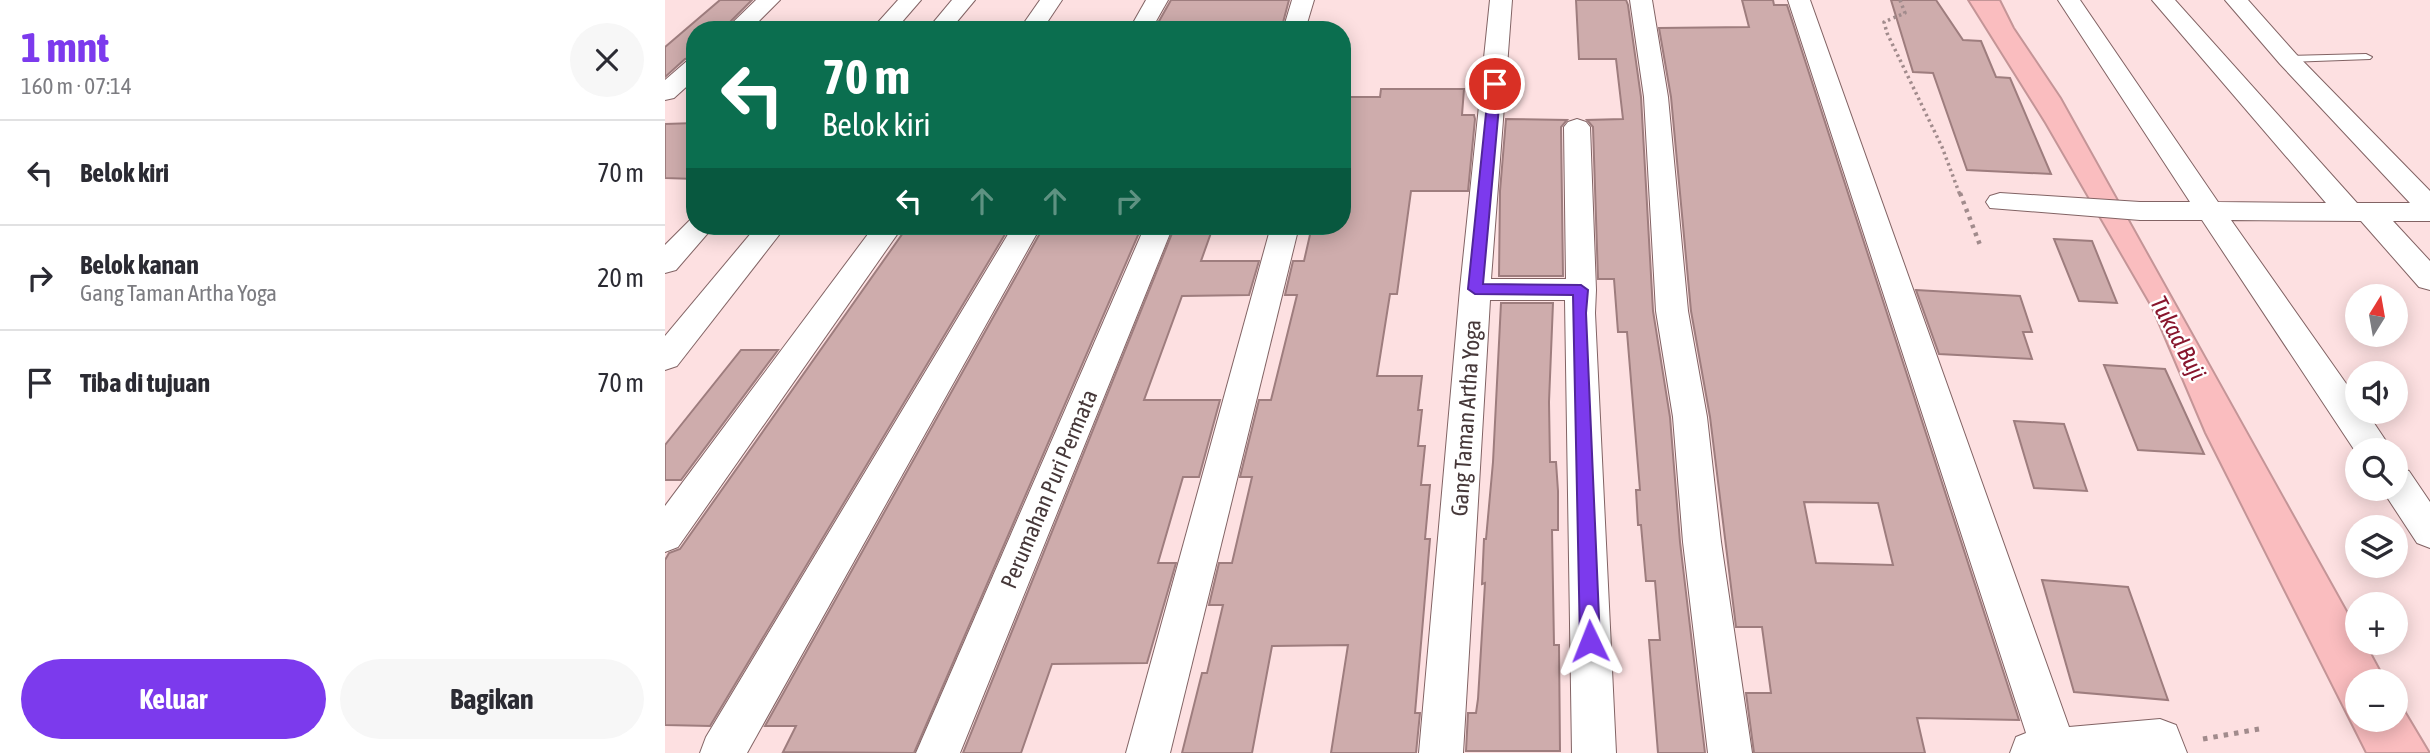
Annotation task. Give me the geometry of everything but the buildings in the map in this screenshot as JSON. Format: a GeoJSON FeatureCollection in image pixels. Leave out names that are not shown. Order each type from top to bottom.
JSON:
{"type":"FeatureCollection","features":[{"type":"Feature","properties":{"kind":"street"},"geometry":{"type":"LineString","coordinates":[[746,21],[769,0]]}},
{"type":"Feature","properties":{"kind":"street"},"geometry":{"type":"LineString","coordinates":[[890,21],[910,0]]}},
{"type":"Feature","properties":{"kind":"street"},"geometry":{"type":"LineString","coordinates":[[946,21],[964,0]]}},
{"type":"Feature","properties":{"kind":"street"},"geometry":{"type":"LineString","coordinates":[[1036,21],[1051,0]]}},
{"type":"Feature","properties":{"kind":"street"},"geometry":{"type":"LineString","coordinates":[[1145,21],[1157,0]]}},
{"type":"Feature","properties":{"kind":"street"},"geometry":{"type":"LineString","coordinates":[[1297,21],[1303,0]]}},
{"type":"Feature","properties":{"kind":"street","name":"Gang Taman Artha Yoga"},"geometry":{"type":"LineString","coordinates":[[1441,753],[1475,289],[1501,0]]}},
{"type":"Feature","properties":{"kind":"street"},"geometry":{"type":"LineString","coordinates":[[1641,0],[1656,97],[1672,311],[1690,417],[1702,542],[1730,753]]}},
{"type":"Feature","properties":{"kind":"street"},"geometry":{"type":"LineString","coordinates":[[1799,0],[2043,751],[2163,747]]}},
{"type":"Feature","properties":{"kind":"street"},"geometry":{"type":"LineString","coordinates":[[2069,0],[2366,438]]}},
{"type":"Feature","properties":{"kind":"street"},"geometry":{"type":"LineString","coordinates":[[2163,0],[2358,211],[2430,280]]}},
{"type":"Feature","properties":{"kind":"street"},"geometry":{"type":"LineString","coordinates":[[2236,0],[2430,209]]}},
{"type":"Feature","properties":{"kind":"street"},"geometry":{"type":"LineString","coordinates":[[665,95],[686,75]]}},
{"type":"Feature","properties":{"kind":"street"},"geometry":{"type":"LineString","coordinates":[[665,95],[686,96]]}},
{"type":"Feature","properties":{"kind":"street"},"geometry":{"type":"LineString","coordinates":[[1577,127],[1581,290],[1579,327],[1594,753]]}},
{"type":"Feature","properties":{"kind":"street"},"geometry":{"type":"LineString","coordinates":[[2000,202],[2140,211],[2430,209]]}},
{"type":"Feature","properties":{"kind":"street"},"geometry":{"type":"LineString","coordinates":[[665,263],[691,235]]}},
{"type":"Feature","properties":{"kind":"street"},"geometry":{"type":"LineString","coordinates":[[665,358],[765,235]]}},
{"type":"Feature","properties":{"kind":"street"},"geometry":{"type":"LineString","coordinates":[[665,536],[882,235]]}},
{"type":"Feature","properties":{"kind":"street"},"geometry":{"type":"LineString","coordinates":[[722,753],[1022,235]]}},
{"type":"Feature","properties":{"kind":"street","name":"Perumahan Puri Permata"},"geometry":{"type":"LineString","coordinates":[[938,753],[1155,235]]}},
{"type":"Feature","properties":{"kind":"street"},"geometry":{"type":"LineString","coordinates":[[1148,753],[1283,235]]}},
{"type":"Feature","properties":{"kind":"street"},"geometry":{"type":"LineString","coordinates":[[1475,289],[1581,290]]}},
{"type":"Feature","properties":{"kind":"street"},"geometry":{"type":"LineString","coordinates":[[2408,500],[2430,532]]}},
{"type":"Feature","properties":{"kind":"lane"},"geometry":{"type":"LineString","coordinates":[[2288,59],[2366,57]]}},
{"type":"Feature","properties":{"kind":"path"},"geometry":{"type":"LineString","coordinates":[[1900,0],[1905,13],[1884,22],[1887,33],[1942,147],[1980,245]]}},
{"type":"Feature","properties":{"kind":"path"},"geometry":{"type":"LineString","coordinates":[[2163,747],[2259,729]]}},
{"type":"Feature","properties":{"kind":"water","name":"Tukad Buji"},"geometry":{"type":"Polygon","coordinates":[[[1968,0],[2000,0],[2014,28],[2061,98],[2345,607],[2345,655],[2372,655],[2380,669],[2345,669],[2345,711],[2205,433],[2152,308],[2045,123],[1968,0]]]}},
{"type":"Feature","properties":{"kind":"water"},"geometry":{"type":"Polygon","coordinates":[[[2408,716],[2430,753],[2366,753],[2355,732],[2408,732],[2408,716]]]}},
{"type":"Feature","properties":{"kind":"route"},"geometry":{"type":"LineString","coordinates":[[1495,84],[1475,289],[1581,290],[1579,313],[1590,641]]}}]}
